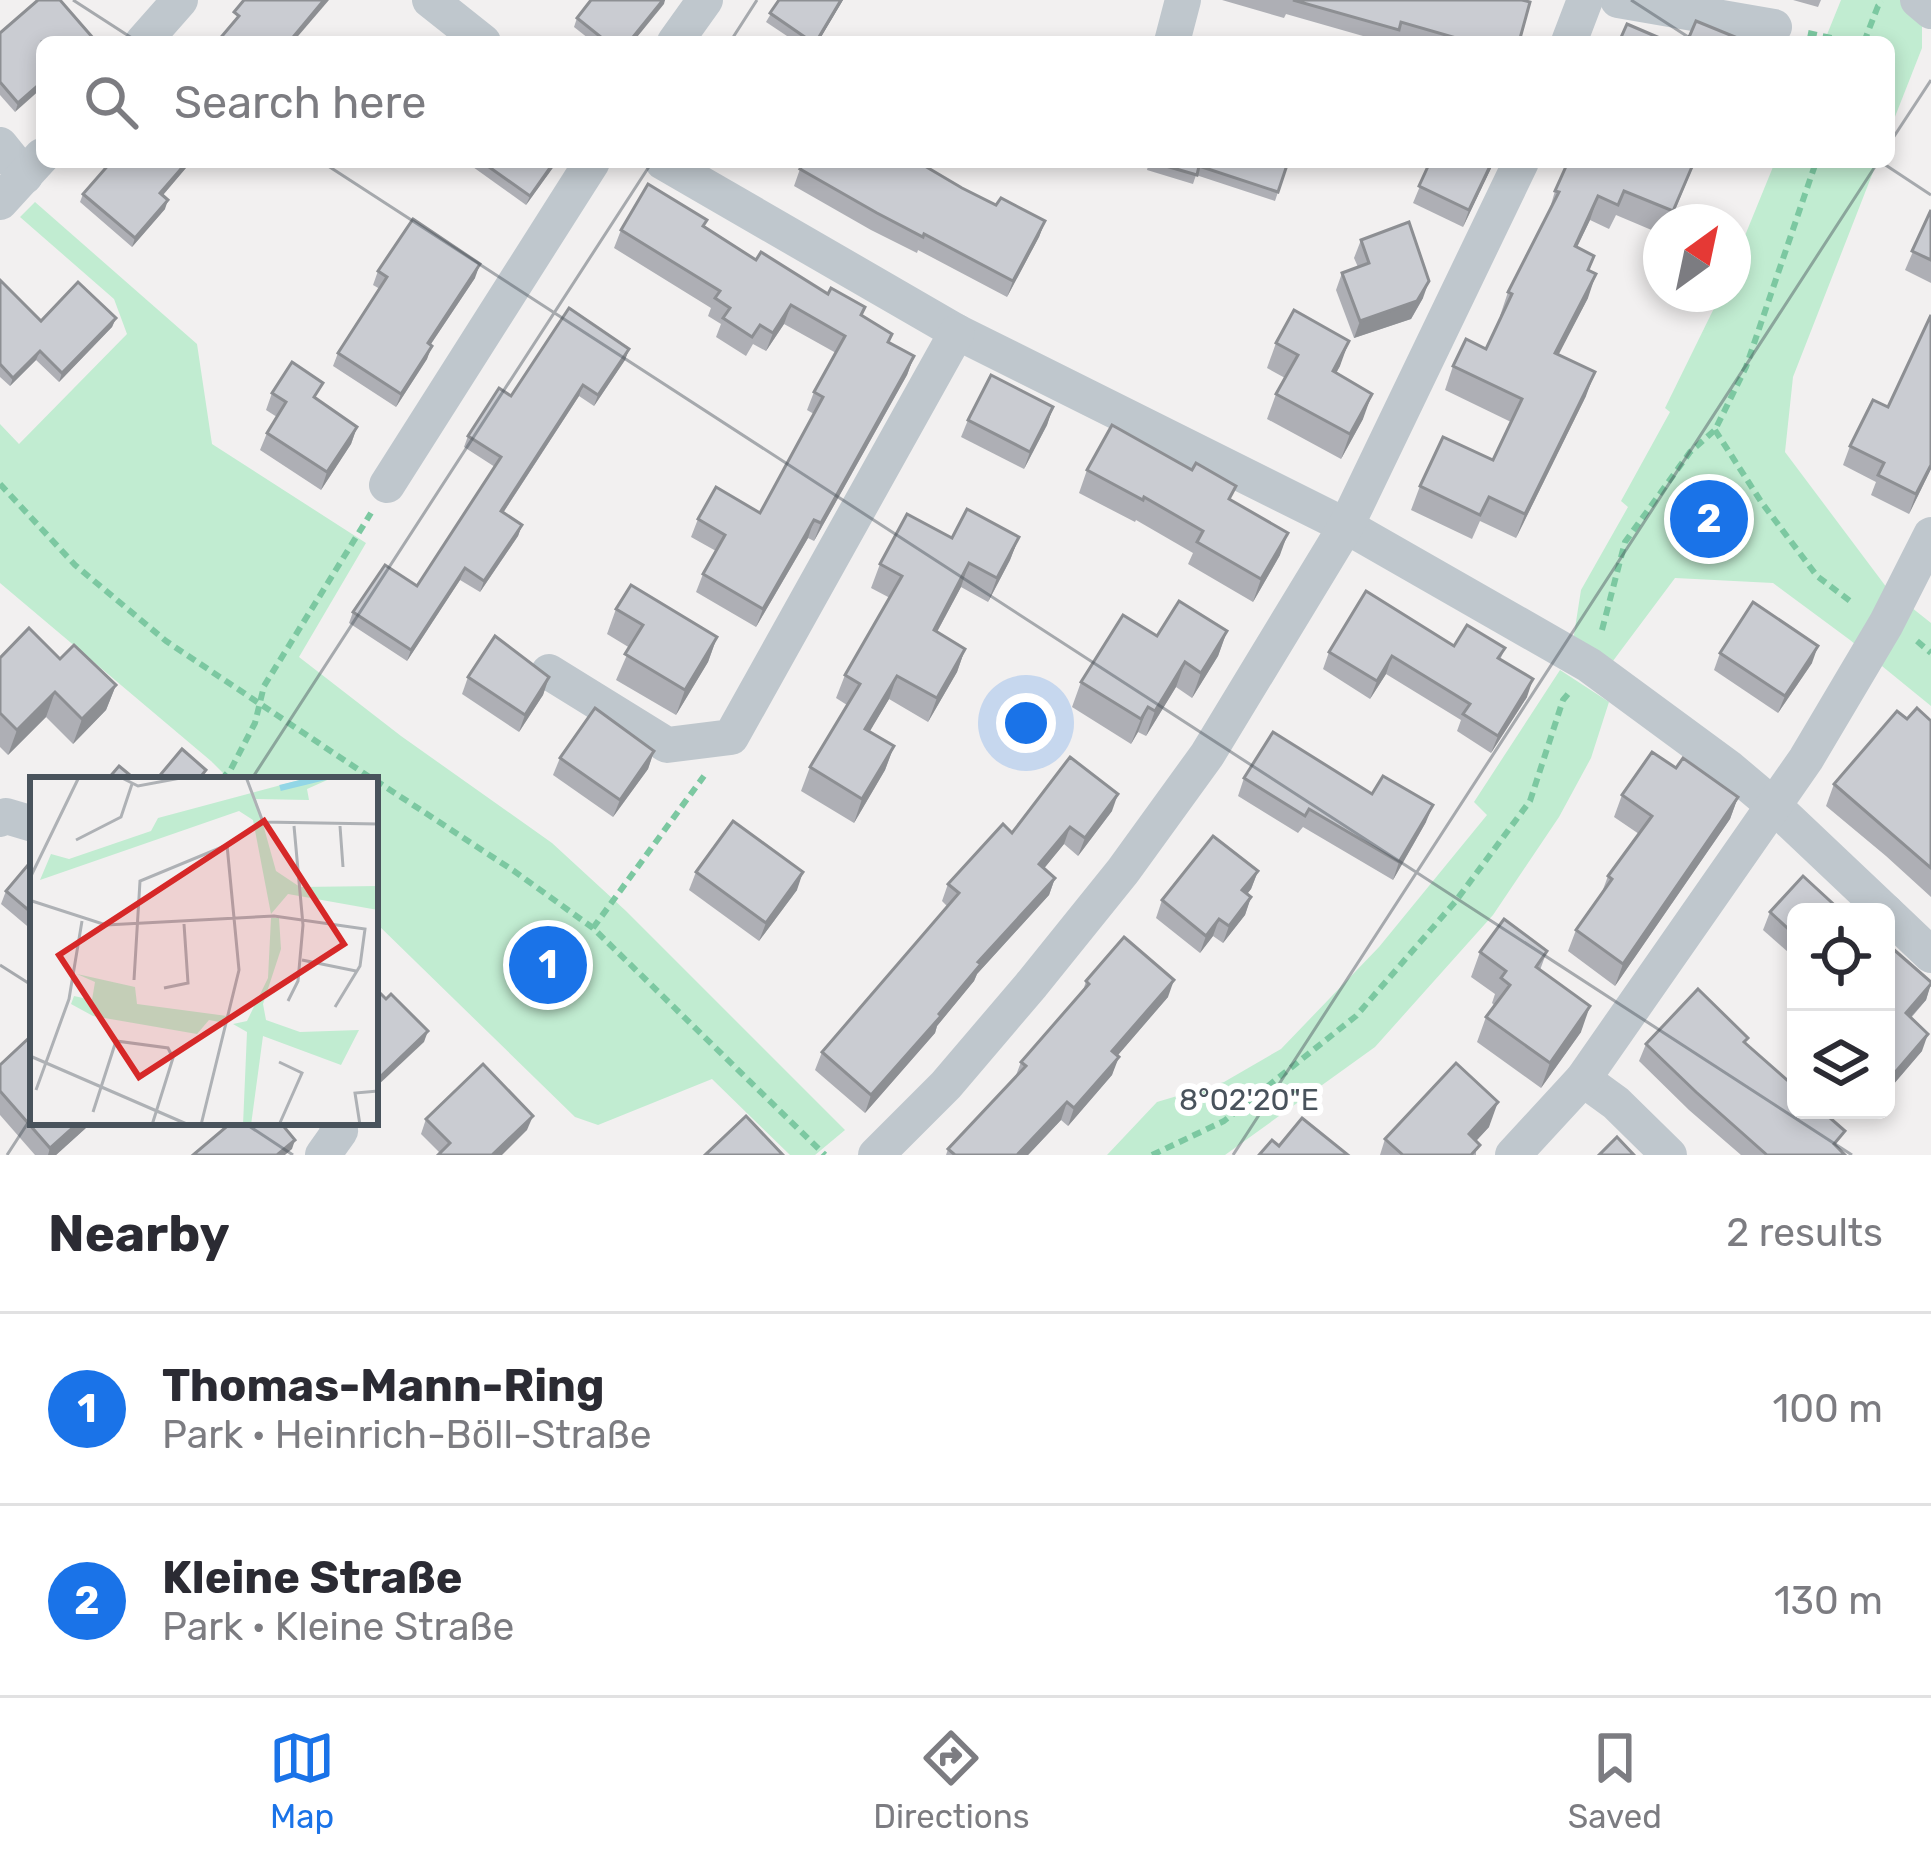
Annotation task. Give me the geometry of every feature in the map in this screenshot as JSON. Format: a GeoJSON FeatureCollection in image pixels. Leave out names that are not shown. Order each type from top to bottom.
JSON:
{"type":"FeatureCollection","features":[{"type":"Feature","properties":{"kind":"street"},"geometry":{"type":"LineString","coordinates":[[147,36],[180,0]]}},
{"type":"Feature","properties":{"kind":"street"},"geometry":{"type":"LineString","coordinates":[[430,0],[475,36]]}},
{"type":"Feature","properties":{"kind":"street"},"geometry":{"type":"LineString","coordinates":[[679,36],[705,0]]}},
{"type":"Feature","properties":{"kind":"street"},"geometry":{"type":"LineString","coordinates":[[1174,36],[1183,0]]}},
{"type":"Feature","properties":{"kind":"street"},"geometry":{"type":"LineString","coordinates":[[1571,36],[1585,0]]}},
{"type":"Feature","properties":{"kind":"street"},"geometry":{"type":"LineString","coordinates":[[1618,0],[1774,27]]}},
{"type":"Feature","properties":{"kind":"street"},"geometry":{"type":"LineString","coordinates":[[1918,0],[1931,11]]}},
{"type":"Feature","properties":{"kind":"street"},"geometry":{"type":"LineString","coordinates":[[0,146],[22,178]]}},
{"type":"Feature","properties":{"kind":"street"},"geometry":{"type":"LineString","coordinates":[[387,485],[588,168]]}},
{"type":"Feature","properties":{"kind":"street"},"geometry":{"type":"LineString","coordinates":[[673,168],[956,332],[1346,526],[1589,665],[1729,768],[1876,903]]}},
{"type":"Feature","properties":{"kind":"street"},"geometry":{"type":"LineString","coordinates":[[876,1155],[946,1085],[1032,985],[1123,872],[1207,755],[1346,526],[1518,168]]}},
{"type":"Feature","properties":{"kind":"street"},"geometry":{"type":"LineString","coordinates":[[549,672],[667,745],[731,737],[956,332]]}},
{"type":"Feature","properties":{"kind":"street"},"geometry":{"type":"LineString","coordinates":[[1513,1155],[1583,1078],[1806,759],[1886,624],[1931,535]]}},
{"type":"Feature","properties":{"kind":"street"},"geometry":{"type":"LineString","coordinates":[[0,819],[7,816],[30,823]]}},
{"type":"Feature","properties":{"kind":"street"},"geometry":{"type":"LineString","coordinates":[[1895,921],[1931,955]]}},
{"type":"Feature","properties":{"kind":"street"},"geometry":{"type":"LineString","coordinates":[[1583,1078],[1669,1155]]}},
{"type":"Feature","properties":{"kind":"street"},"geometry":{"type":"LineString","coordinates":[[322,1155],[340,1131],[337,1125]]}},
{"type":"Feature","properties":{"kind":"path"},"geometry":{"type":"LineString","coordinates":[[1866,36],[1878,6],[1886,0]]}},
{"type":"Feature","properties":{"kind":"path"},"geometry":{"type":"LineString","coordinates":[[1774,27],[1820,36]]}},
{"type":"Feature","properties":{"kind":"path"},"geometry":{"type":"LineString","coordinates":[[1152,1155],[1224,1121],[1356,1016],[1455,902],[1530,800],[1563,700],[1598,646],[1625,542],[1690,452],[1715,430],[1746,367],[1814,168]]}},
{"type":"Feature","properties":{"kind":"path"},"geometry":{"type":"LineString","coordinates":[[1715,430],[1817,575],[1931,652]]}},
{"type":"Feature","properties":{"kind":"path"},"geometry":{"type":"LineString","coordinates":[[0,484],[75,566],[166,641],[370,777]]}},
{"type":"Feature","properties":{"kind":"path"},"geometry":{"type":"LineString","coordinates":[[224,777],[255,723],[264,686],[387,485]]}},
{"type":"Feature","properties":{"kind":"path"},"geometry":{"type":"LineString","coordinates":[[592,928],[731,737]]}},
{"type":"Feature","properties":{"kind":"path"},"geometry":{"type":"LineString","coordinates":[[378,782],[592,928],[825,1155]]}},
{"type":"Feature","properties":{"kind":"green space"},"geometry":{"type":"Polygon","coordinates":[[[1841,0],[1922,0],[1922,48],[1895,117],[1895,36],[1826,36],[1841,0]]]}},
{"type":"Feature","properties":{"kind":"green space"},"geometry":{"type":"Polygon","coordinates":[[[1773,168],[1875,168],[1793,377],[1785,452],[1887,588],[1931,623],[1931,706],[1773,583],[1675,578],[1610,665],[1573,641],[1581,590],[1628,507],[1621,501],[1670,412],[1665,408],[1712,312],[1751,312],[1751,221],[1773,168]]]}},
{"type":"Feature","properties":{"kind":"green space"},"geometry":{"type":"Polygon","coordinates":[[[35,202],[197,344],[212,444],[366,543],[299,657],[552,843],[845,1130],[815,1155],[790,1155],[712,1079],[598,1125],[575,1117],[378,925],[378,777],[227,777],[0,583],[0,424],[19,444],[127,334],[114,299],[20,217],[35,202]]]}},
{"type":"Feature","properties":{"kind":"green space"},"geometry":{"type":"Polygon","coordinates":[[[1560,670],[1609,702],[1591,758],[1559,817],[1493,915],[1375,1047],[1225,1155],[1107,1155],[1157,1102],[1224,1082],[1281,1049],[1379,947],[1487,815],[1474,802],[1560,670]]]}},
{"type":"Feature","properties":{"kind":"building"},"geometry":{"type":"Polygon","coordinates":[[[38,0],[60,0],[91,36],[36,36],[36,87],[18,103],[0,82],[0,33],[38,0]]]}},
{"type":"Feature","properties":{"kind":"building"},"geometry":{"type":"Polygon","coordinates":[[[244,0],[324,0],[294,36],[222,36],[239,16],[234,12],[244,0]]]}},
{"type":"Feature","properties":{"kind":"building"},"geometry":{"type":"Polygon","coordinates":[[[591,0],[663,0],[634,36],[600,36],[577,18],[591,0]]]}},
{"type":"Feature","properties":{"kind":"building"},"geometry":{"type":"Polygon","coordinates":[[[779,0],[841,0],[820,36],[803,36],[770,13],[779,0]]]}},
{"type":"Feature","properties":{"kind":"building"},"geometry":{"type":"Polygon","coordinates":[[[1293,0],[1530,2],[1521,36],[1449,36],[1401,22],[1399,30],[1293,0]]]}},
{"type":"Feature","properties":{"kind":"building"},"geometry":{"type":"Polygon","coordinates":[[[1696,21],[1733,36],[1690,36],[1696,21]]]}},
{"type":"Feature","properties":{"kind":"building"},"geometry":{"type":"Polygon","coordinates":[[[1627,24],[1655,36],[1622,36],[1627,24]]]}},
{"type":"Feature","properties":{"kind":"building"},"geometry":{"type":"Polygon","coordinates":[[[106,168],[182,168],[160,193],[168,200],[135,238],[83,194],[106,168]]]}},
{"type":"Feature","properties":{"kind":"building"},"geometry":{"type":"Polygon","coordinates":[[[490,168],[550,168],[530,196],[490,168]]]}},
{"type":"Feature","properties":{"kind":"building"},"geometry":{"type":"Polygon","coordinates":[[[928,168],[996,205],[1001,198],[1045,221],[1013,281],[800,169],[928,168]]]}},
{"type":"Feature","properties":{"kind":"building"},"geometry":{"type":"Polygon","coordinates":[[[1173,168],[1199,168],[1197,175],[1173,168]]]}},
{"type":"Feature","properties":{"kind":"building"},"geometry":{"type":"Polygon","coordinates":[[[1205,168],[1286,168],[1278,192],[1205,168]]]}},
{"type":"Feature","properties":{"kind":"building"},"geometry":{"type":"Polygon","coordinates":[[[1427,168],[1489,168],[1469,210],[1419,186],[1427,168]]]}},
{"type":"Feature","properties":{"kind":"building"},"geometry":{"type":"Polygon","coordinates":[[[1565,168],[1691,168],[1676,204],[1656,204],[1624,191],[1618,205],[1598,196],[1575,246],[1594,256],[1588,270],[1596,274],[1555,353],[1595,372],[1525,514],[1489,497],[1480,515],[1420,486],[1443,437],[1493,460],[1522,399],[1453,366],[1466,339],[1486,349],[1512,294],[1508,292],[1559,192],[1555,191],[1565,168]]]}},
{"type":"Feature","properties":{"kind":"building"},"geometry":{"type":"Polygon","coordinates":[[[648,184],[707,220],[703,226],[756,260],[761,252],[828,294],[831,288],[865,307],[861,315],[892,334],[888,342],[914,356],[821,523],[814,520],[763,609],[703,574],[725,535],[698,519],[716,487],[760,513],[823,397],[814,392],[845,336],[791,305],[773,333],[760,325],[752,337],[723,318],[730,308],[715,298],[720,291],[621,230],[648,184]]]}},
{"type":"Feature","properties":{"kind":"building"},"geometry":{"type":"Polygon","coordinates":[[[1931,210],[1931,260],[1912,251],[1931,210]]]}},
{"type":"Feature","properties":{"kind":"building"},"geometry":{"type":"Polygon","coordinates":[[[413,219],[480,264],[401,394],[338,353],[387,277],[378,271],[413,219]]]}},
{"type":"Feature","properties":{"kind":"building"},"geometry":{"type":"Polygon","coordinates":[[[1409,222],[1429,281],[1417,301],[1360,321],[1342,273],[1369,263],[1361,240],[1409,222]]]}},
{"type":"Feature","properties":{"kind":"building"},"geometry":{"type":"Polygon","coordinates":[[[0,280],[41,321],[78,282],[116,318],[62,373],[40,351],[13,378],[0,364],[0,280]]]}},
{"type":"Feature","properties":{"kind":"building"},"geometry":{"type":"Polygon","coordinates":[[[569,308],[629,349],[598,395],[583,385],[501,511],[522,525],[484,581],[465,568],[411,650],[353,612],[385,565],[417,586],[501,457],[468,436],[499,388],[511,396],[569,308]]]}},
{"type":"Feature","properties":{"kind":"building"},"geometry":{"type":"Polygon","coordinates":[[[1294,310],[1349,341],[1333,371],[1372,394],[1350,434],[1276,394],[1298,355],[1276,343],[1294,310]]]}},
{"type":"Feature","properties":{"kind":"building"},"geometry":{"type":"Polygon","coordinates":[[[1931,315],[1931,465],[1916,494],[1878,475],[1884,463],[1850,446],[1873,400],[1888,407],[1931,315]]]}},
{"type":"Feature","properties":{"kind":"building"},"geometry":{"type":"Polygon","coordinates":[[[292,362],[323,383],[314,397],[357,427],[327,472],[267,433],[286,402],[272,393],[292,362]]]}},
{"type":"Feature","properties":{"kind":"building"},"geometry":{"type":"Polygon","coordinates":[[[991,375],[1053,407],[1030,452],[968,420],[991,375]]]}},
{"type":"Feature","properties":{"kind":"building"},"geometry":{"type":"Polygon","coordinates":[[[1112,425],[1192,470],[1196,463],[1236,486],[1229,499],[1288,533],[1261,579],[1197,542],[1203,531],[1087,470],[1112,425]]]}},
{"type":"Feature","properties":{"kind":"building"},"geometry":{"type":"Polygon","coordinates":[[[967,509],[1019,537],[997,578],[969,563],[934,630],[965,649],[937,698],[897,676],[865,729],[894,746],[862,799],[810,767],[860,684],[845,675],[902,576],[880,564],[907,514],[952,538],[967,509]]]}},
{"type":"Feature","properties":{"kind":"building"},"geometry":{"type":"Polygon","coordinates":[[[631,585],[717,637],[685,690],[625,654],[643,625],[616,609],[631,585]]]}},
{"type":"Feature","properties":{"kind":"building"},"geometry":{"type":"Polygon","coordinates":[[[1366,591],[1454,646],[1467,625],[1505,648],[1498,658],[1533,679],[1498,736],[1463,714],[1470,704],[1392,656],[1377,681],[1329,652],[1366,591]]]}},
{"type":"Feature","properties":{"kind":"building"},"geometry":{"type":"Polygon","coordinates":[[[1179,601],[1227,631],[1201,673],[1185,662],[1155,711],[1148,707],[1141,719],[1081,682],[1123,615],[1157,636],[1179,601]]]}},
{"type":"Feature","properties":{"kind":"building"},"geometry":{"type":"Polygon","coordinates":[[[1753,602],[1818,646],[1785,696],[1720,653],[1753,602]]]}},
{"type":"Feature","properties":{"kind":"building"},"geometry":{"type":"Polygon","coordinates":[[[29,628],[60,659],[74,645],[116,685],[82,719],[55,692],[17,730],[0,713],[0,658],[29,628]]]}},
{"type":"Feature","properties":{"kind":"building"},"geometry":{"type":"Polygon","coordinates":[[[495,636],[549,677],[525,715],[468,677],[495,636]]]}},
{"type":"Feature","properties":{"kind":"building"},"geometry":{"type":"Polygon","coordinates":[[[595,708],[654,751],[620,800],[560,758],[595,708]]]}},
{"type":"Feature","properties":{"kind":"building"},"geometry":{"type":"Polygon","coordinates":[[[1917,708],[1931,721],[1931,868],[1834,784],[1897,711],[1907,719],[1917,708]]]}},
{"type":"Feature","properties":{"kind":"building"},"geometry":{"type":"Polygon","coordinates":[[[1273,732],[1372,794],[1383,776],[1433,805],[1399,862],[1309,809],[1305,816],[1244,778],[1273,732]]]}},
{"type":"Feature","properties":{"kind":"building"},"geometry":{"type":"Polygon","coordinates":[[[182,749],[206,770],[200,777],[159,777],[182,749]]]}},
{"type":"Feature","properties":{"kind":"building"},"geometry":{"type":"Polygon","coordinates":[[[1652,752],[1676,768],[1683,758],[1738,797],[1623,964],[1576,930],[1652,816],[1622,795],[1652,752]]]}},
{"type":"Feature","properties":{"kind":"building"},"geometry":{"type":"Polygon","coordinates":[[[1070,757],[1118,794],[1085,838],[1070,827],[1039,864],[1055,878],[978,962],[981,964],[941,1016],[871,1095],[822,1052],[959,893],[948,884],[1003,824],[1012,833],[1070,757]]]}},
{"type":"Feature","properties":{"kind":"building"},"geometry":{"type":"Polygon","coordinates":[[[119,766],[132,777],[110,777],[119,766]]]}},
{"type":"Feature","properties":{"kind":"building"},"geometry":{"type":"Polygon","coordinates":[[[733,821],[803,872],[766,923],[696,872],[733,821]]]}},
{"type":"Feature","properties":{"kind":"building"},"geometry":{"type":"Polygon","coordinates":[[[1213,836],[1258,871],[1242,890],[1251,897],[1229,926],[1219,919],[1206,936],[1162,900],[1213,836]]]}},
{"type":"Feature","properties":{"kind":"building"},"geometry":{"type":"Polygon","coordinates":[[[30,863],[30,911],[6,891],[30,863]]]}},
{"type":"Feature","properties":{"kind":"building"},"geometry":{"type":"Polygon","coordinates":[[[1803,876],[1832,903],[1787,903],[1787,928],[1770,912],[1803,876]]]}},
{"type":"Feature","properties":{"kind":"building"},"geometry":{"type":"Polygon","coordinates":[[[1504,919],[1547,951],[1536,967],[1590,1006],[1550,1063],[1486,1017],[1510,985],[1501,978],[1506,971],[1480,952],[1504,919]]]}},
{"type":"Feature","properties":{"kind":"building"},"geometry":{"type":"Polygon","coordinates":[[[1124,937],[1174,980],[1112,1051],[1119,1057],[1074,1108],[1067,1102],[1017,1155],[955,1155],[948,1149],[1026,1066],[1021,1062],[1124,937]]]}},
{"type":"Feature","properties":{"kind":"building"},"geometry":{"type":"Polygon","coordinates":[[[1895,951],[1931,982],[1906,1013],[1928,1034],[1895,1072],[1895,951]]]}},
{"type":"Feature","properties":{"kind":"building"},"geometry":{"type":"Polygon","coordinates":[[[1698,989],[1748,1038],[1744,1042],[1787,1080],[1787,1119],[1831,1119],[1845,1131],[1834,1144],[1845,1155],[1767,1155],[1646,1044],[1698,989]]]}},
{"type":"Feature","properties":{"kind":"building"},"geometry":{"type":"Polygon","coordinates":[[[378,991],[386,999],[391,994],[428,1031],[380,1077],[378,991]]]}},
{"type":"Feature","properties":{"kind":"building"},"geometry":{"type":"Polygon","coordinates":[[[30,1037],[30,1125],[76,1125],[50,1148],[0,1091],[0,1065],[30,1037]]]}},
{"type":"Feature","properties":{"kind":"building"},"geometry":{"type":"Polygon","coordinates":[[[1456,1063],[1498,1102],[1469,1134],[1480,1145],[1471,1155],[1403,1155],[1385,1139],[1456,1063]]]}},
{"type":"Feature","properties":{"kind":"building"},"geometry":{"type":"Polygon","coordinates":[[[483,1064],[533,1116],[492,1155],[438,1155],[450,1143],[426,1119],[483,1064]]]}},
{"type":"Feature","properties":{"kind":"building"},"geometry":{"type":"Polygon","coordinates":[[[746,1116],[783,1155],[705,1155],[746,1116]]]}},
{"type":"Feature","properties":{"kind":"building"},"geometry":{"type":"Polygon","coordinates":[[[1302,1118],[1348,1155],[1259,1155],[1272,1140],[1279,1146],[1302,1118]]]}},
{"type":"Feature","properties":{"kind":"building"},"geometry":{"type":"Polygon","coordinates":[[[228,1125],[282,1125],[295,1140],[277,1155],[193,1155],[228,1125]]]}},
{"type":"Feature","properties":{"kind":"building"},"geometry":{"type":"Polygon","coordinates":[[[1617,1137],[1634,1155],[1599,1155],[1617,1137]]]}},
{"type":"Feature","properties":{"kind":"place","name":"Kleine Straße"},"geometry":{"type":"Point","coordinates":[1709,519]}},
{"type":"Feature","properties":{"kind":"place","name":"Thomas-Mann-Ring"},"geometry":{"type":"Point","coordinates":[548,965]}}]}
